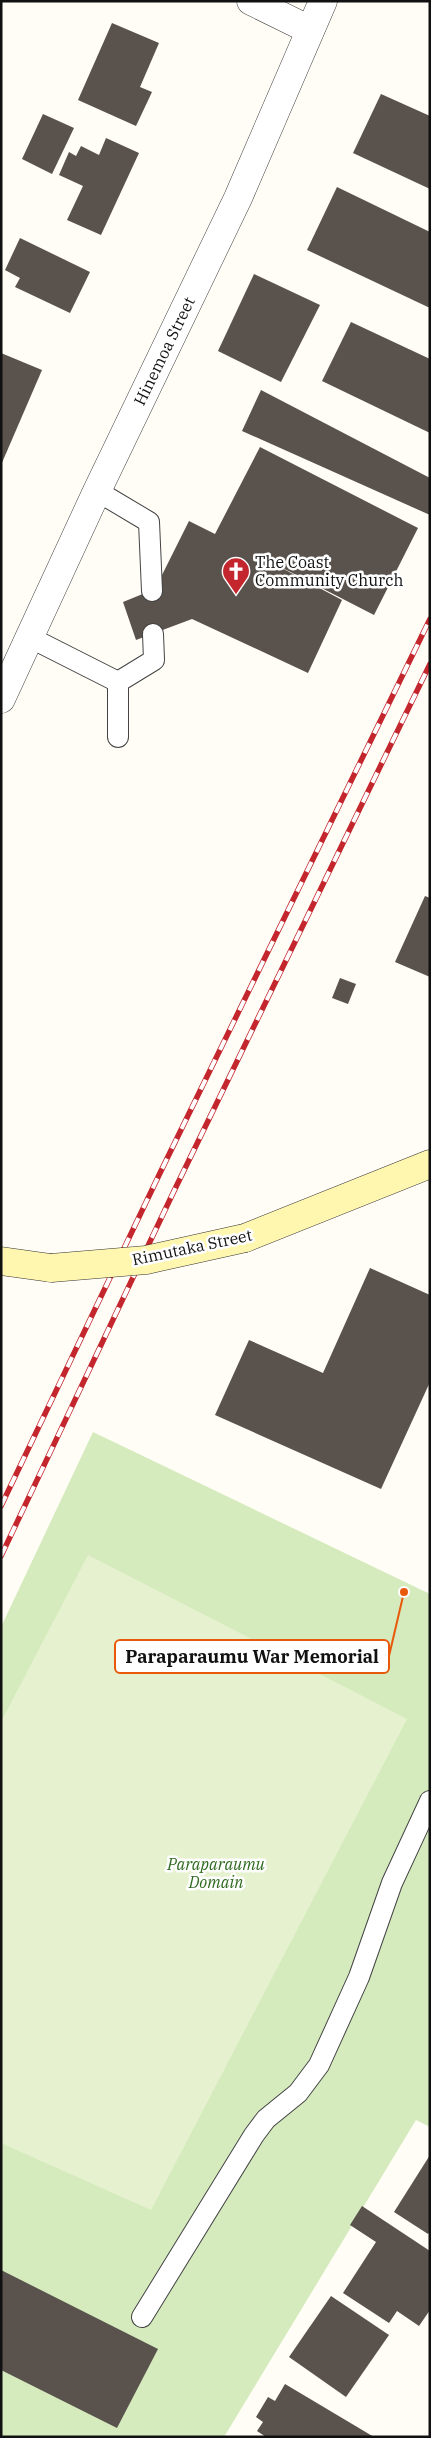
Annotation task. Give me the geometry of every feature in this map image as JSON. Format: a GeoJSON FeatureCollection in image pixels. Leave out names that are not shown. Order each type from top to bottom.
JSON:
{"type":"FeatureCollection","features":[{"type":"Feature","properties":{"kind":"main road","name":"Rimutaka Street"},"geometry":{"type":"LineString","coordinates":[[1,1261],[50,1268],[146,1260],[245,1238],[430,1164]]}},
{"type":"Feature","properties":{"kind":"street"},"geometry":{"type":"LineString","coordinates":[[251,1],[310,30]]}},
{"type":"Feature","properties":{"kind":"street","name":"Hinemoa Street"},"geometry":{"type":"LineString","coordinates":[[1,699],[96,491],[238,198],[323,1]]}},
{"type":"Feature","properties":{"kind":"lane"},"geometry":{"type":"LineString","coordinates":[[96,491],[149,522],[152,590]]}},
{"type":"Feature","properties":{"kind":"lane"},"geometry":{"type":"LineString","coordinates":[[118,682],[154,660],[153,634]]}},
{"type":"Feature","properties":{"kind":"lane"},"geometry":{"type":"LineString","coordinates":[[30,637],[118,682]]}},
{"type":"Feature","properties":{"kind":"lane"},"geometry":{"type":"LineString","coordinates":[[118,682],[118,737]]}},
{"type":"Feature","properties":{"kind":"lane"},"geometry":{"type":"LineString","coordinates":[[142,2317],[254,2135],[266,2119],[298,2093],[319,2065],[359,1977],[392,1883],[430,1801]]}},
{"type":"Feature","properties":{"kind":"green space","name":"Paraparaumu Domain"},"geometry":{"type":"Polygon","coordinates":[[[93,1432],[430,1594],[430,2127],[416,2120],[224,2437],[1,2437],[1,1627],[93,1432]]]}},
{"type":"Feature","properties":{"kind":"green space"},"geometry":{"type":"Polygon","coordinates":[[[88,1555],[407,1719],[151,2210],[1,2143],[1,1722],[88,1555]]]}},
{"type":"Feature","properties":{"kind":"building"},"geometry":{"type":"Polygon","coordinates":[[[112,23],[159,43],[140,87],[152,92],[136,126],[78,100],[112,23]]]}},
{"type":"Feature","properties":{"kind":"building"},"geometry":{"type":"Polygon","coordinates":[[[381,94],[430,116],[430,189],[353,153],[381,94]]]}},
{"type":"Feature","properties":{"kind":"building"},"geometry":{"type":"Polygon","coordinates":[[[43,114],[74,128],[52,174],[22,159],[43,114]]]}},
{"type":"Feature","properties":{"kind":"building"},"geometry":{"type":"Polygon","coordinates":[[[106,138],[139,153],[101,235],[67,220],[83,186],[59,175],[69,152],[76,156],[81,146],[99,155],[106,138]]]}},
{"type":"Feature","properties":{"kind":"building"},"geometry":{"type":"Polygon","coordinates":[[[337,187],[430,232],[430,308],[307,250],[337,187]]]}},
{"type":"Feature","properties":{"kind":"building"},"geometry":{"type":"Polygon","coordinates":[[[20,238],[90,272],[70,313],[15,287],[20,278],[5,270],[20,238]]]}},
{"type":"Feature","properties":{"kind":"building"},"geometry":{"type":"Polygon","coordinates":[[[254,274],[320,305],[281,382],[218,351],[254,274]]]}},
{"type":"Feature","properties":{"kind":"building"},"geometry":{"type":"Polygon","coordinates":[[[351,322],[430,359],[430,433],[322,381],[351,322]]]}},
{"type":"Feature","properties":{"kind":"building"},"geometry":{"type":"Polygon","coordinates":[[[1,353],[42,370],[1,465],[1,353]]]}},
{"type":"Feature","properties":{"kind":"building"},"geometry":{"type":"Polygon","coordinates":[[[261,390],[430,478],[430,515],[242,431],[261,390]]]}},
{"type":"Feature","properties":{"kind":"building"},"geometry":{"type":"Polygon","coordinates":[[[260,447],[418,528],[374,615],[246,549],[342,600],[308,673],[192,619],[136,640],[123,602],[155,589],[189,521],[215,534],[260,447]]]}},
{"type":"Feature","properties":{"kind":"building"},"geometry":{"type":"Polygon","coordinates":[[[425,896],[430,898],[430,977],[395,962],[425,896]]]}},
{"type":"Feature","properties":{"kind":"building"},"geometry":{"type":"Polygon","coordinates":[[[340,978],[356,984],[348,1004],[332,998],[340,978]]]}},
{"type":"Feature","properties":{"kind":"building"},"geometry":{"type":"Polygon","coordinates":[[[370,1268],[430,1295],[430,1382],[381,1489],[215,1415],[249,1340],[323,1373],[370,1268]]]}},
{"type":"Feature","properties":{"kind":"building"},"geometry":{"type":"Polygon","coordinates":[[[430,2155],[430,2231],[428,2234],[394,2212],[430,2155]]]}},
{"type":"Feature","properties":{"kind":"building"},"geometry":{"type":"Polygon","coordinates":[[[362,2206],[430,2251],[430,2310],[419,2326],[397,2311],[389,2323],[343,2293],[376,2242],[350,2225],[362,2206]]]}},
{"type":"Feature","properties":{"kind":"building"},"geometry":{"type":"Polygon","coordinates":[[[1,2270],[158,2349],[117,2428],[1,2370],[1,2270]]]}},
{"type":"Feature","properties":{"kind":"building"},"geometry":{"type":"Polygon","coordinates":[[[331,2296],[389,2335],[346,2397],[289,2357],[331,2296]]]}},
{"type":"Feature","properties":{"kind":"building"},"geometry":{"type":"Polygon","coordinates":[[[285,2384],[374,2437],[266,2437],[257,2431],[263,2422],[256,2417],[268,2397],[275,2401],[285,2384]]]}},
{"type":"Feature","properties":{"kind":"railway"},"geometry":{"type":"LineString","coordinates":[[1,1506],[160,1173],[430,619]]}},
{"type":"Feature","properties":{"kind":"railway"},"geometry":{"type":"LineString","coordinates":[[1,1556],[174,1191],[430,664]]}},
{"type":"Feature","properties":{"kind":"place","name":"The Coast Community Church"},"geometry":{"type":"Point","coordinates":[236,595]}},
{"type":"Feature","properties":{"kind":"place","name":"Paraparaumu War Memorial"},"geometry":{"type":"Point","coordinates":[404,1592]}}]}
